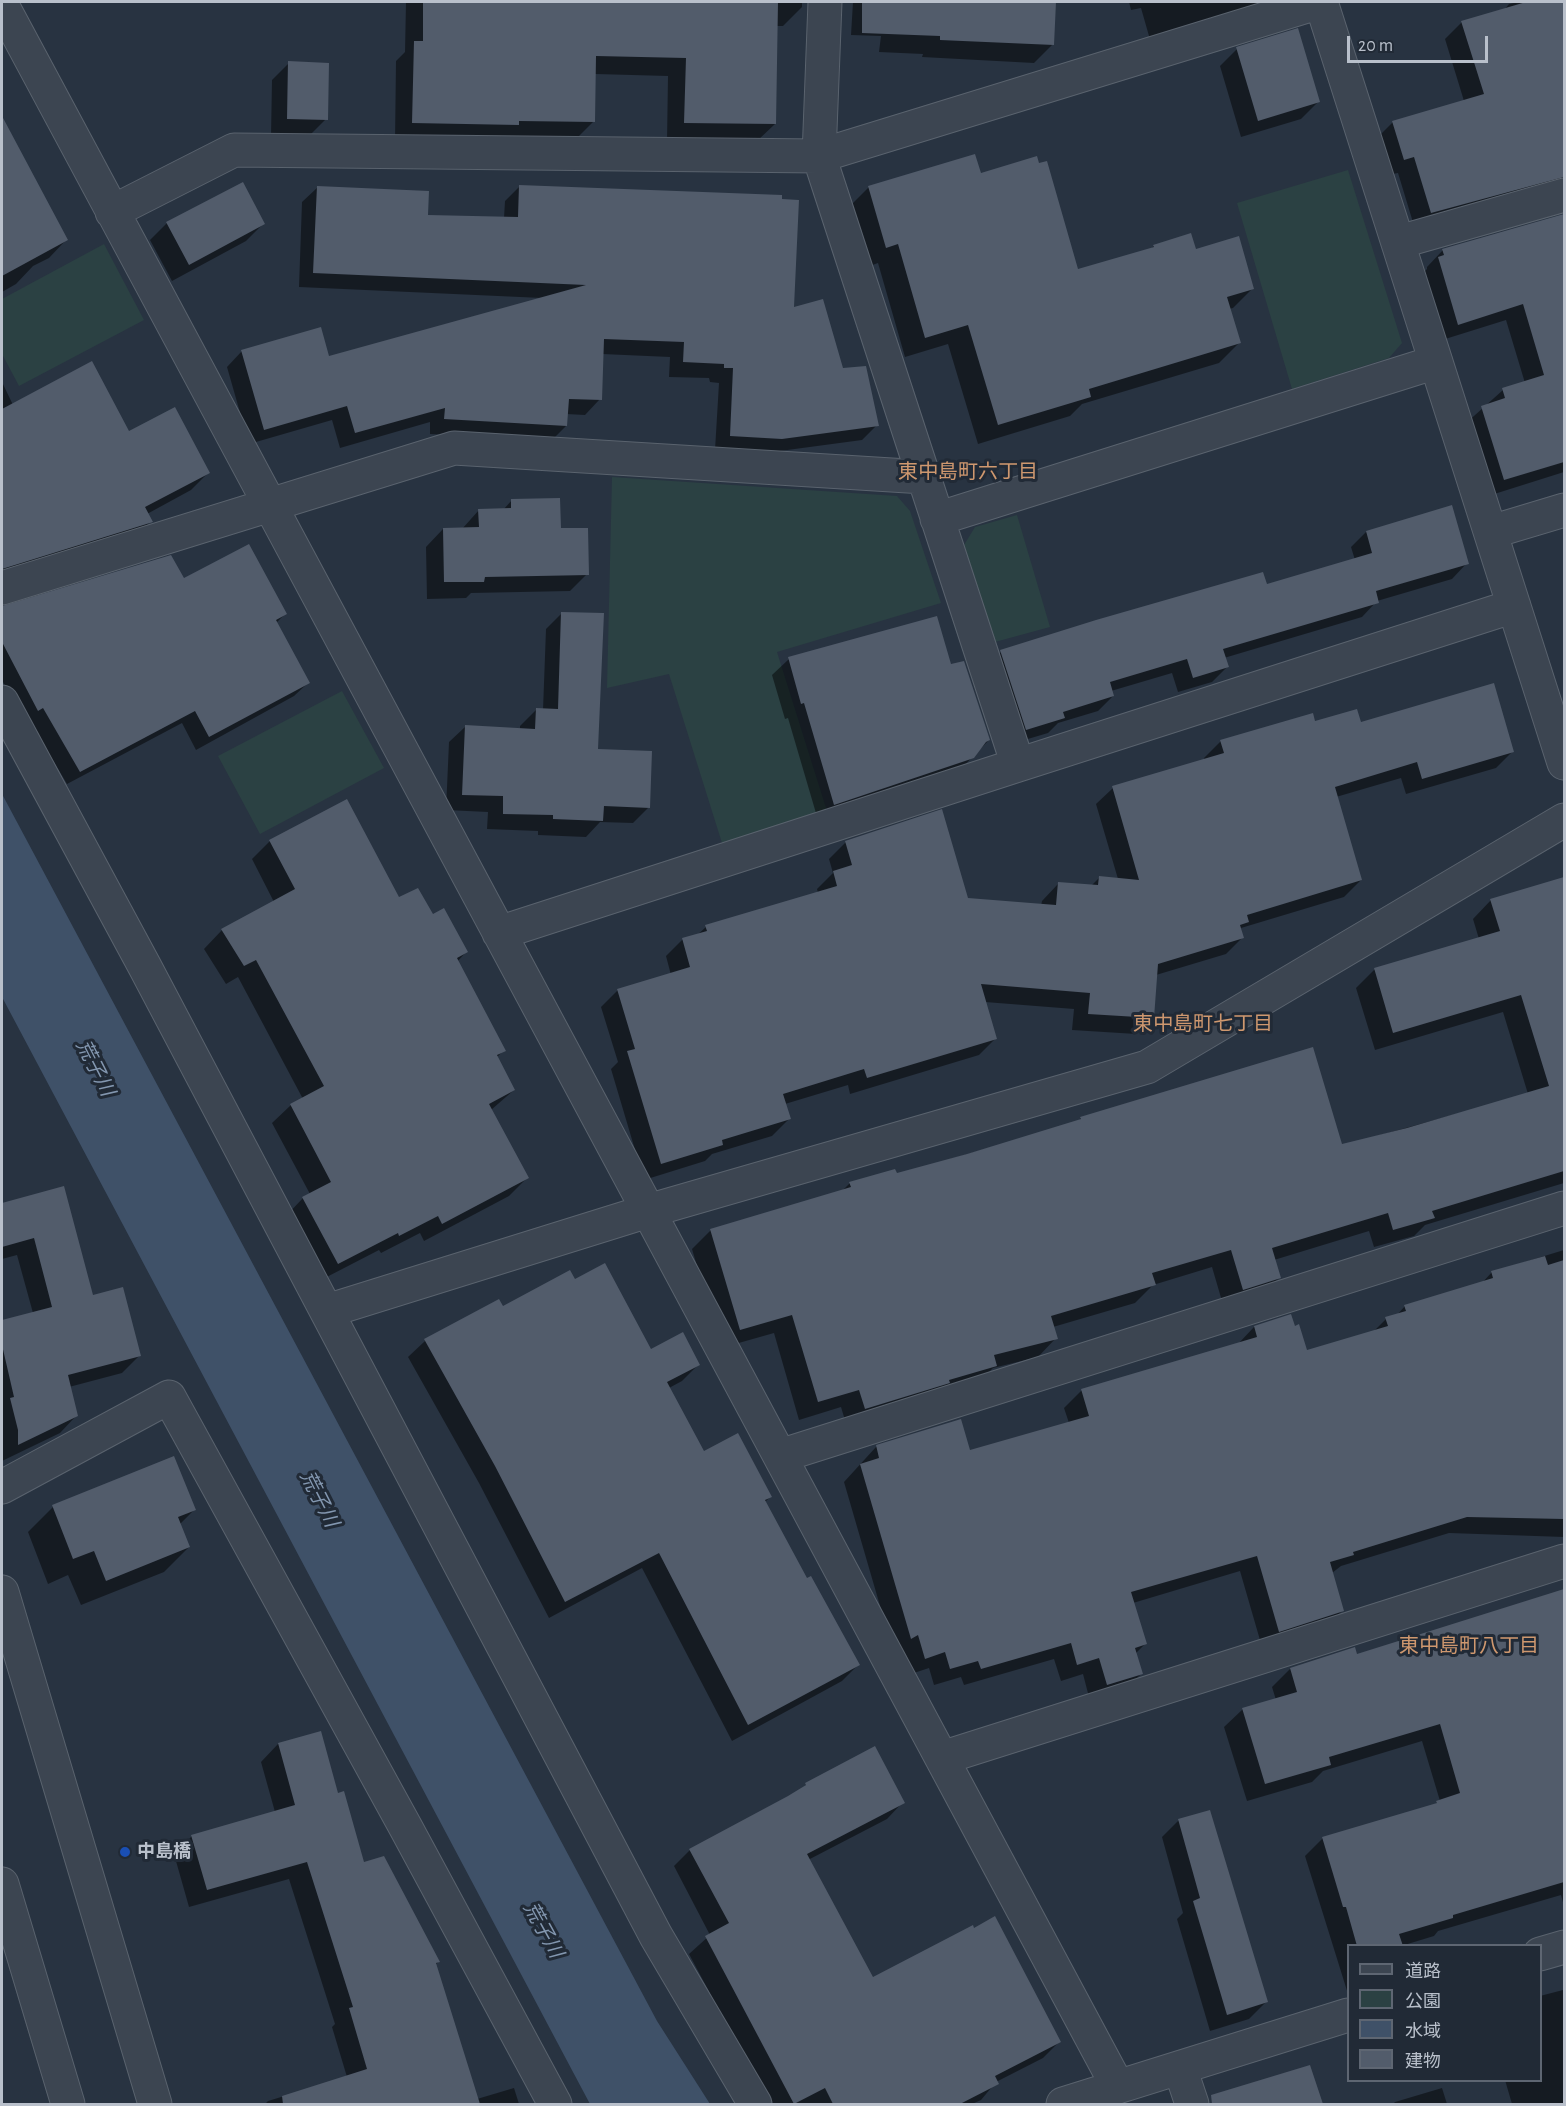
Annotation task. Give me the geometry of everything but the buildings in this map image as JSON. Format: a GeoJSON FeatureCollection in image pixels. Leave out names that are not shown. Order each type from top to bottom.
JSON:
{"type":"FeatureCollection","features":[{"type":"Feature","properties":{"kind":"street"},"geometry":{"type":"LineString","coordinates":[[825,2],[819,156],[1018,765]]}},
{"type":"Feature","properties":{"kind":"street"},"geometry":{"type":"LineString","coordinates":[[112,212],[234,150],[819,156],[1321,2],[1564,762]]}},
{"type":"Feature","properties":{"kind":"street"},"geometry":{"type":"LineString","coordinates":[[2,5],[1118,2087]]}},
{"type":"Feature","properties":{"kind":"street"},"geometry":{"type":"LineString","coordinates":[[1399,242],[1564,195]]}},
{"type":"Feature","properties":{"kind":"street"},"geometry":{"type":"LineString","coordinates":[[938,519],[1436,362]]}},
{"type":"Feature","properties":{"kind":"street"},"geometry":{"type":"LineString","coordinates":[[2,588],[454,448],[924,477]]}},
{"type":"Feature","properties":{"kind":"street"},"geometry":{"type":"LineString","coordinates":[[1491,532],[1564,510]]}},
{"type":"Feature","properties":{"kind":"street"},"geometry":{"type":"LineString","coordinates":[[499,933],[1514,606]]}},
{"type":"Feature","properties":{"kind":"street"},"geometry":{"type":"LineString","coordinates":[[2,702],[145,967],[656,1936],[755,2104]]}},
{"type":"Feature","properties":{"kind":"street"},"geometry":{"type":"LineString","coordinates":[[327,1311],[648,1211],[1147,1067],[1564,820]]}},
{"type":"Feature","properties":{"kind":"street"},"geometry":{"type":"LineString","coordinates":[[780,1456],[1564,1208]]}},
{"type":"Feature","properties":{"kind":"street"},"geometry":{"type":"LineString","coordinates":[[2,1487],[169,1397],[555,2104]]}},
{"type":"Feature","properties":{"kind":"street"},"geometry":{"type":"LineString","coordinates":[[942,1758],[1564,1562]]}},
{"type":"Feature","properties":{"kind":"street"},"geometry":{"type":"LineString","coordinates":[[2,1592],[155,2104]]}},
{"type":"Feature","properties":{"kind":"street"},"geometry":{"type":"LineString","coordinates":[[2,1884],[68,2104]]}},
{"type":"Feature","properties":{"kind":"street"},"geometry":{"type":"LineString","coordinates":[[1542,1953],[1564,1947]]}},
{"type":"Feature","properties":{"kind":"street"},"geometry":{"type":"LineString","coordinates":[[1063,2104],[1347,2015]]}},
{"type":"Feature","properties":{"kind":"street"},"geometry":{"type":"LineString","coordinates":[[1180,2068],[1192,2104]]}},
{"type":"Feature","properties":{"kind":"green space"},"geometry":{"type":"Polygon","coordinates":[[[1348,170],[1402,343],[1389,358],[1292,389],[1237,203],[1348,170]]]}},
{"type":"Feature","properties":{"kind":"green space"},"geometry":{"type":"Polygon","coordinates":[[[104,244],[144,320],[19,386],[2,354],[2,299],[104,244]]]}},
{"type":"Feature","properties":{"kind":"green space"},"geometry":{"type":"Polygon","coordinates":[[[612,477],[897,496],[910,511],[941,603],[777,652],[827,811],[722,843],[669,674],[607,688],[612,477]]]}},
{"type":"Feature","properties":{"kind":"green space"},"geometry":{"type":"Polygon","coordinates":[[[1017,515],[1050,627],[995,642],[964,545],[975,527],[1017,515]]]}},
{"type":"Feature","properties":{"kind":"green space"},"geometry":{"type":"Polygon","coordinates":[[[342,691],[384,768],[260,834],[218,756],[342,691]]]}},
{"type":"Feature","properties":{"kind":"water","name":"荒子川"},"geometry":{"type":"Polygon","coordinates":[[[2,794],[657,2021],[710,2104],[590,2104],[2,997],[2,794]]]}},
{"type":"Feature","properties":{"kind":"place","name":"中島橋"},"geometry":{"type":"Point","coordinates":[125,1852]}},
{"type":"Feature","properties":{"kind":"district","name":"東中島町六丁目"},"geometry":{"type":"Point","coordinates":[968,472]}},
{"type":"Feature","properties":{"kind":"district","name":"東中島町七丁目"},"geometry":{"type":"Point","coordinates":[1203,1024]}},
{"type":"Feature","properties":{"kind":"district","name":"東中島町八丁目"},"geometry":{"type":"Point","coordinates":[1469,1646]}}]}
